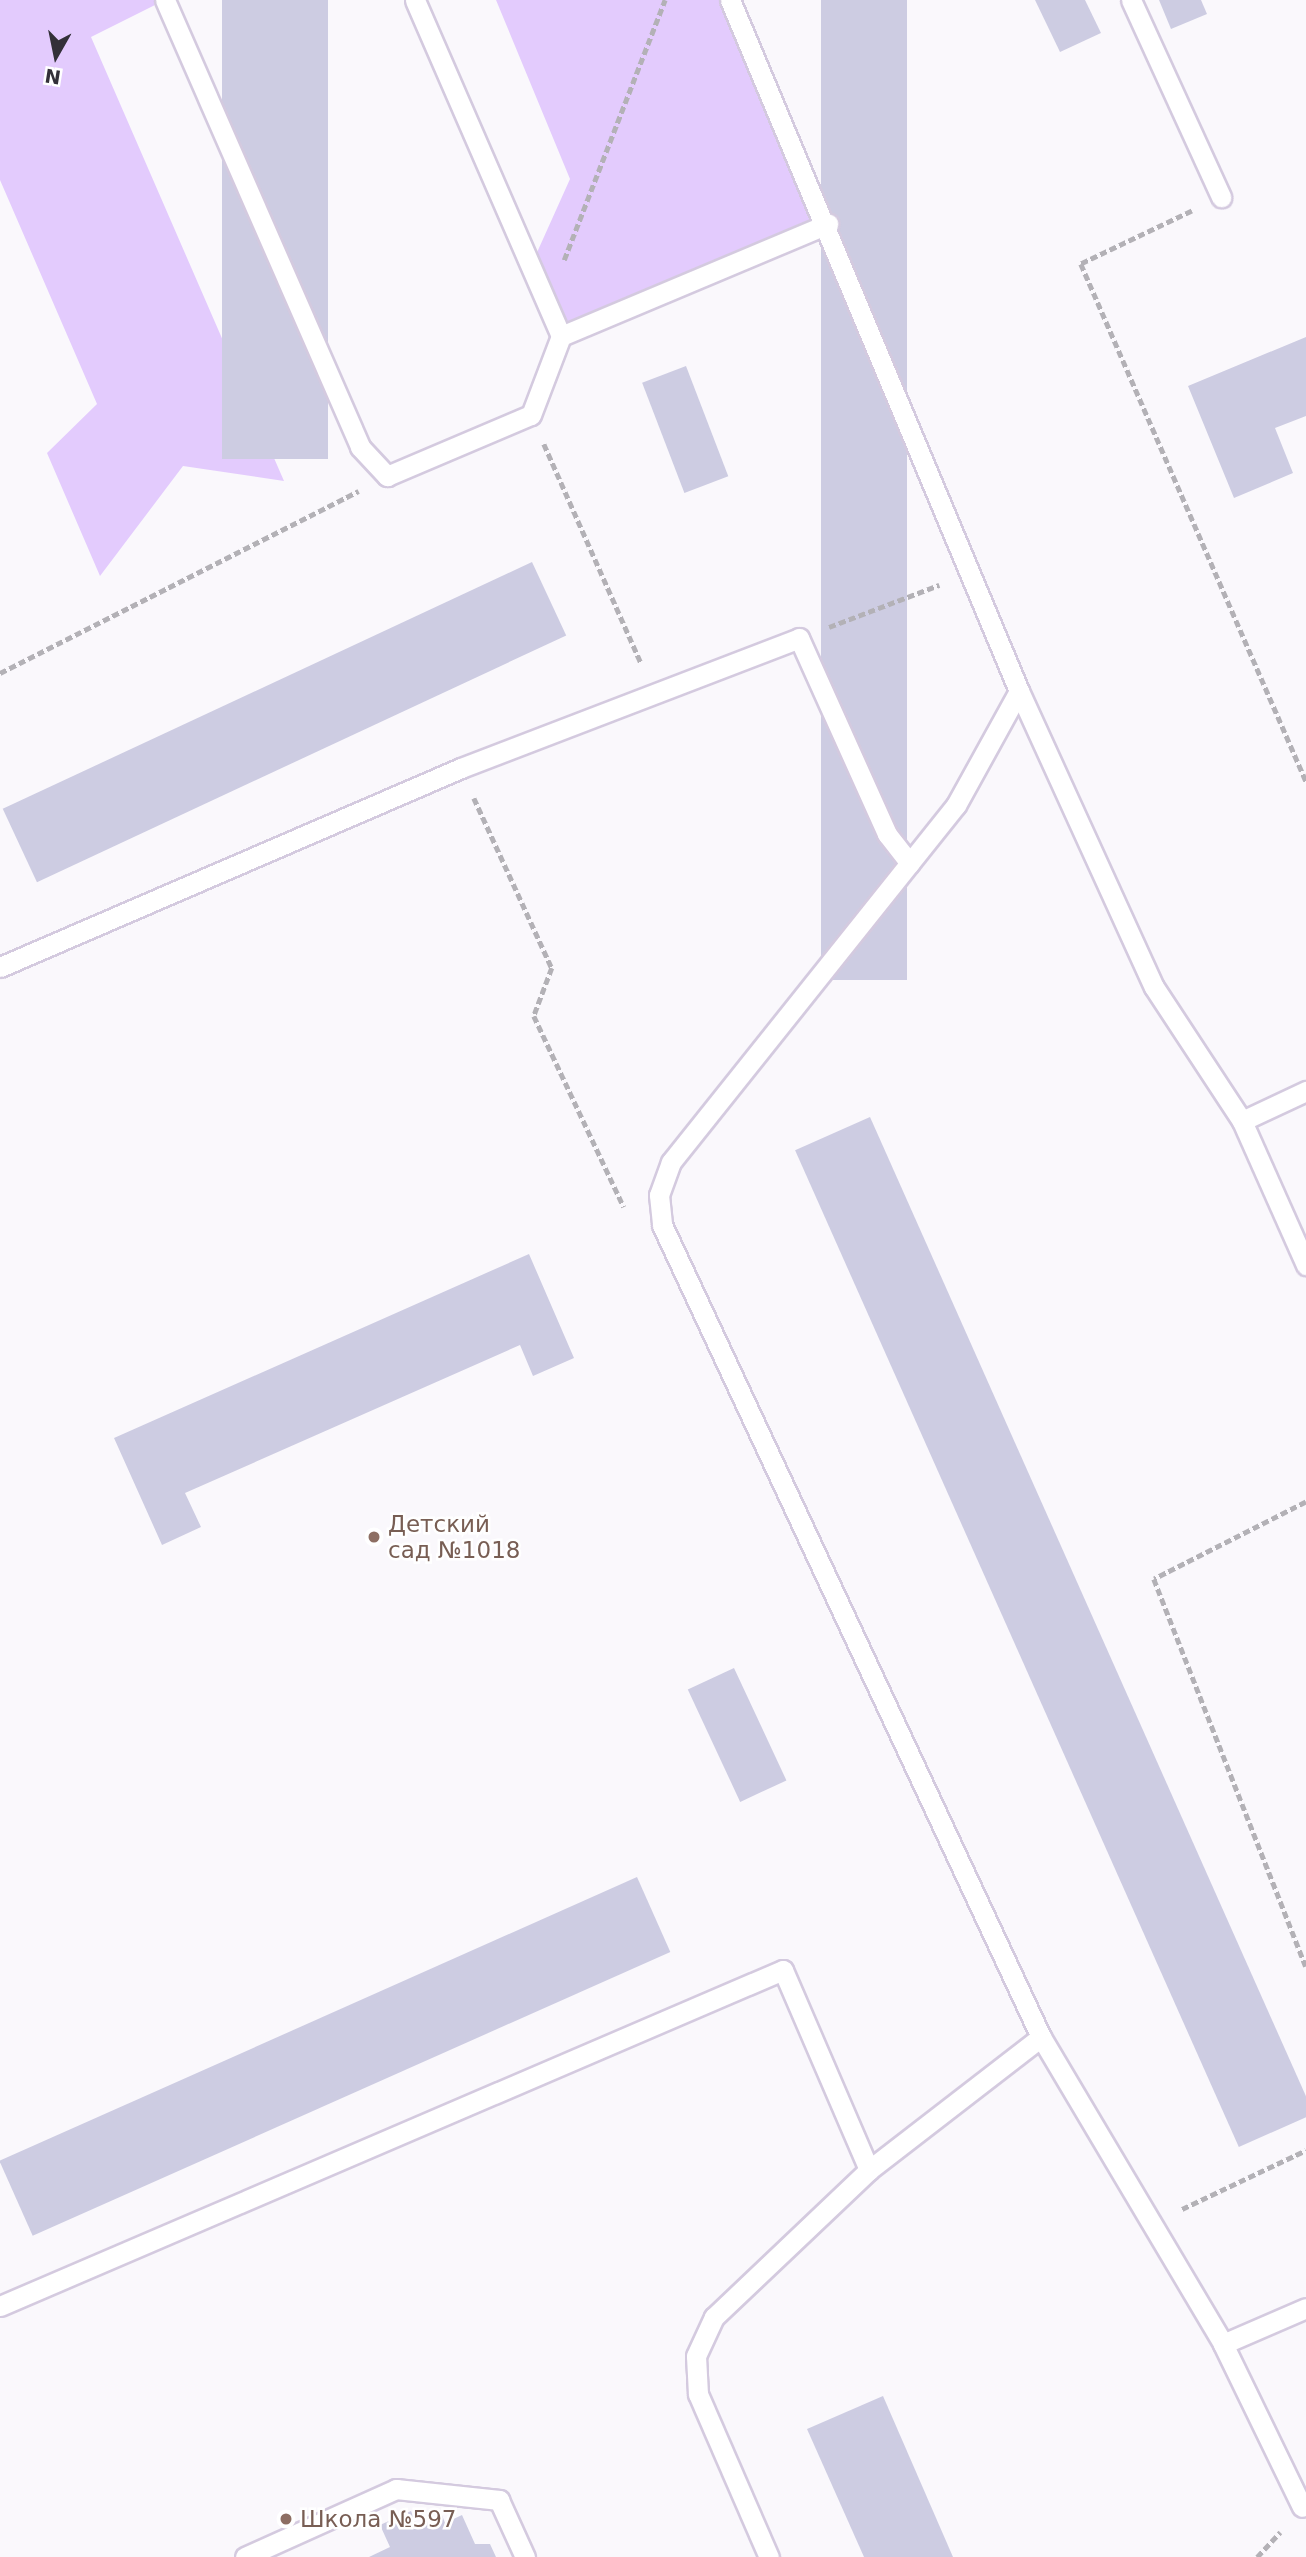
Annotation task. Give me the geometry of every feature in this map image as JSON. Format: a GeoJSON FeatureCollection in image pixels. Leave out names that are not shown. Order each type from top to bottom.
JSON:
{"type":"FeatureCollection","features":[{"type":"Feature","properties":{"kind":"lane"},"geometry":{"type":"LineString","coordinates":[[165,0],[360,447],[387,476],[531,415],[561,336],[415,0]]}},
{"type":"Feature","properties":{"kind":"lane"},"geometry":{"type":"LineString","coordinates":[[730,0],[828,225],[968,573],[1019,691],[1154,987],[1242,1121],[1306,1265]]}},
{"type":"Feature","properties":{"kind":"lane"},"geometry":{"type":"LineString","coordinates":[[1130,0],[1221,197]]}},
{"type":"Feature","properties":{"kind":"lane"},"geometry":{"type":"LineString","coordinates":[[561,336],[828,225]]}},
{"type":"Feature","properties":{"kind":"lane"},"geometry":{"type":"LineString","coordinates":[[0,967],[653,690],[799,638],[887,834],[910,863]]}},
{"type":"Feature","properties":{"kind":"lane"},"geometry":{"type":"LineString","coordinates":[[1019,691],[956,805],[671,1162],[659,1195],[662,1225],[1041,2037],[1149,2224],[1223,2344],[1302,2507]]}},
{"type":"Feature","properties":{"kind":"lane"},"geometry":{"type":"LineString","coordinates":[[1242,1121],[1306,1091]]}},
{"type":"Feature","properties":{"kind":"lane"},"geometry":{"type":"LineString","coordinates":[[0,2306],[783,1970],[869,2170]]}},
{"type":"Feature","properties":{"kind":"lane"},"geometry":{"type":"LineString","coordinates":[[769,2557],[698,2394],[696,2356],[714,2317],[749,2278],[869,2170],[1041,2037]]}},
{"type":"Feature","properties":{"kind":"lane"},"geometry":{"type":"LineString","coordinates":[[1223,2344],[1306,2308]]}},
{"type":"Feature","properties":{"kind":"lane"},"geometry":{"type":"LineString","coordinates":[[245,2557],[396,2489],[499,2500],[525,2557]]}},
{"type":"Feature","properties":{"kind":"path"},"geometry":{"type":"LineString","coordinates":[[547,305],[664,0]]}},
{"type":"Feature","properties":{"kind":"path"},"geometry":{"type":"LineString","coordinates":[[1221,197],[1081,264],[1306,780]]}},
{"type":"Feature","properties":{"kind":"path"},"geometry":{"type":"LineString","coordinates":[[531,415],[653,690]]}},
{"type":"Feature","properties":{"kind":"path"},"geometry":{"type":"LineString","coordinates":[[0,673],[387,476]]}},
{"type":"Feature","properties":{"kind":"path"},"geometry":{"type":"LineString","coordinates":[[799,638],[968,573]]}},
{"type":"Feature","properties":{"kind":"path"},"geometry":{"type":"LineString","coordinates":[[1306,1502],[1154,1579],[1306,1966]]}},
{"type":"Feature","properties":{"kind":"path"},"geometry":{"type":"LineString","coordinates":[[1149,2224],[1306,2150]]}},
{"type":"Feature","properties":{"kind":"shaded area"},"geometry":{"type":"Polygon","coordinates":[[[0,0],[165,0],[91,37],[284,481],[183,466],[100,576],[47,453],[97,404],[0,180],[0,0]]]}},
{"type":"Feature","properties":{"kind":"shaded area"},"geometry":{"type":"Polygon","coordinates":[[[496,0],[730,0],[828,224],[561,336],[530,268],[570,179],[496,0]]]}},
{"type":"Feature","properties":{"kind":"building"},"geometry":{"type":"Polygon","coordinates":[[[222,0],[328,0],[328,459],[222,459],[222,0]]]}},
{"type":"Feature","properties":{"kind":"building"},"geometry":{"type":"Polygon","coordinates":[[[821,0],[907,0],[907,980],[821,980],[821,0]]]}},
{"type":"Feature","properties":{"kind":"building"},"geometry":{"type":"Polygon","coordinates":[[[1035,0],[1085,0],[1101,33],[1060,52],[1035,0]]]}},
{"type":"Feature","properties":{"kind":"building"},"geometry":{"type":"Polygon","coordinates":[[[1159,0],[1201,0],[1207,14],[1171,29],[1159,0]]]}},
{"type":"Feature","properties":{"kind":"building"},"geometry":{"type":"Polygon","coordinates":[[[1306,337],[1306,416],[1275,428],[1293,473],[1234,498],[1188,386],[1306,337]]]}},
{"type":"Feature","properties":{"kind":"building"},"geometry":{"type":"Polygon","coordinates":[[[686,366],[728,476],[684,493],[642,383],[686,366]]]}},
{"type":"Feature","properties":{"kind":"building"},"geometry":{"type":"Polygon","coordinates":[[[532,562],[566,635],[37,882],[3,809],[532,562]]]}},
{"type":"Feature","properties":{"kind":"building"},"geometry":{"type":"Polygon","coordinates":[[[870,1117],[1306,2096],[1306,2117],[1239,2147],[795,1150],[870,1117]]]}},
{"type":"Feature","properties":{"kind":"building"},"geometry":{"type":"Polygon","coordinates":[[[529,1254],[574,1358],[533,1376],[520,1345],[185,1493],[201,1527],[162,1545],[114,1438],[529,1254]]]}},
{"type":"Feature","properties":{"kind":"building"},"geometry":{"type":"Polygon","coordinates":[[[734,1668],[786,1780],[740,1802],[688,1690],[734,1668]]]}},
{"type":"Feature","properties":{"kind":"building"},"geometry":{"type":"Polygon","coordinates":[[[637,1877],[670,1952],[33,2236],[0,2161],[637,1877]]]}},
{"type":"Feature","properties":{"kind":"building"},"geometry":{"type":"Polygon","coordinates":[[[883,2396],[953,2557],[864,2557],[807,2429],[883,2396]]]}},
{"type":"Feature","properties":{"kind":"building"},"geometry":{"type":"Polygon","coordinates":[[[411,2511],[417,2526],[442,2515],[445,2523],[462,2515],[475,2544],[490,2544],[496,2557],[369,2557],[390,2547],[380,2525],[411,2511]]]}},
{"type":"Feature","properties":{"kind":"place","name":"Детский сад №1018"},"geometry":{"type":"Point","coordinates":[374,1537]}},
{"type":"Feature","properties":{"kind":"place","name":"Школа №597"},"geometry":{"type":"Point","coordinates":[286,2519]}}]}
